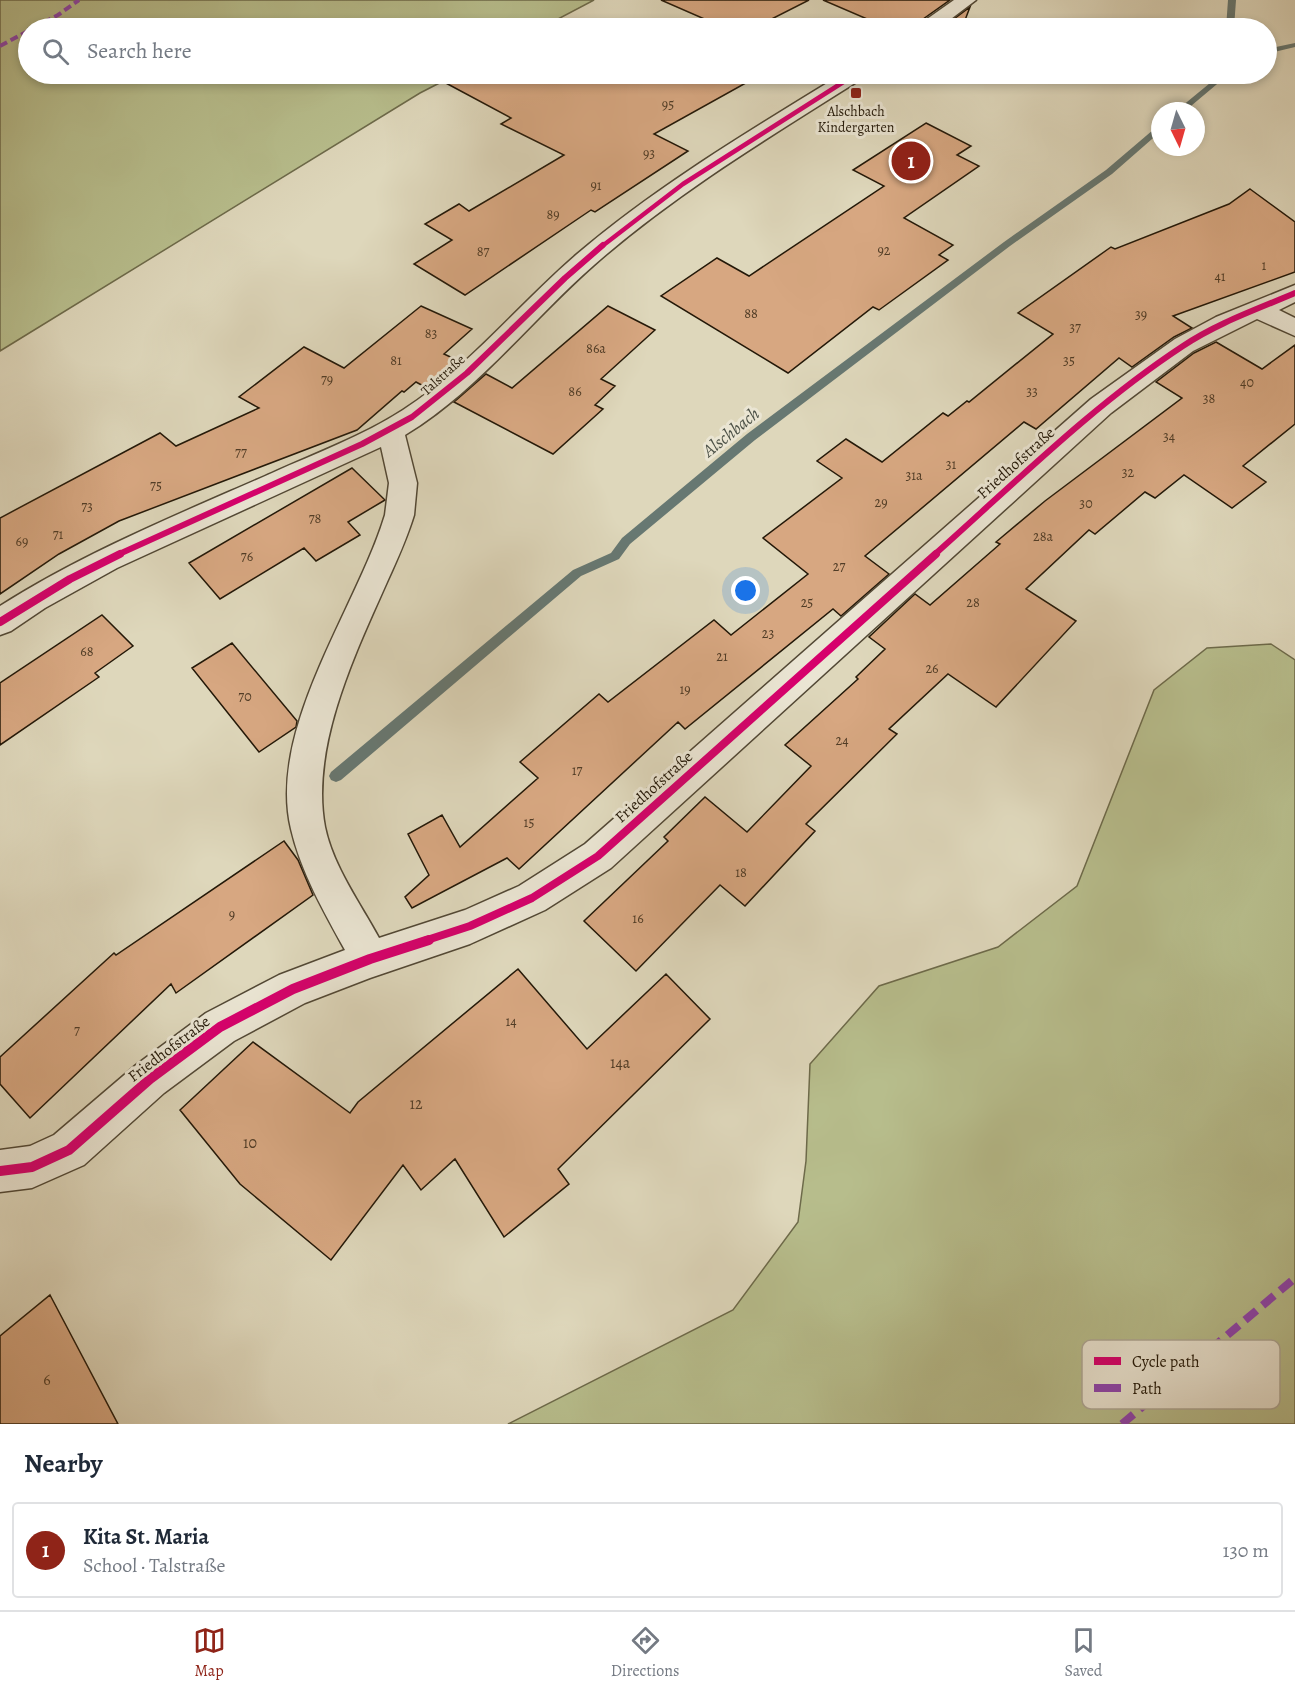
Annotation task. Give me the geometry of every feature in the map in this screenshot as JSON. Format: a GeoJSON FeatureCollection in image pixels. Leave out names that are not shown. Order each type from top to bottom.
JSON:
{"type":"FeatureCollection","features":[{"type":"Feature","properties":{"kind":"street"},"geometry":{"type":"LineString","coordinates":[[941,18],[966,0]]}},
{"type":"Feature","properties":{"kind":"street","name":"Talstraße"},"geometry":{"type":"LineString","coordinates":[[0,622],[39,595],[126,550],[389,429],[426,407],[585,260],[645,210],[710,165],[840,84]]}},
{"type":"Feature","properties":{"kind":"street","name":"Friedhofstraße"},"geometry":{"type":"LineString","coordinates":[[0,1171],[32,1167],[69,1149],[150,1079],[220,1027],[293,989],[370,959],[480,922],[532,898],[598,856],[1101,406],[1184,345],[1295,293]]}},
{"type":"Feature","properties":{"kind":"street"},"geometry":{"type":"LineString","coordinates":[[1257,309],[1295,328]]}},
{"type":"Feature","properties":{"kind":"street"},"geometry":{"type":"LineString","coordinates":[[370,959],[332,889],[308,828],[305,803],[307,769],[318,716],[339,656],[396,529],[403,491],[400,468],[389,429]]}},
{"type":"Feature","properties":{"kind":"green space"},"geometry":{"type":"Polygon","coordinates":[[[0,0],[594,0],[560,18],[18,18],[18,84],[438,84],[0,351],[0,0]]]}},
{"type":"Feature","properties":{"kind":"green space"},"geometry":{"type":"Polygon","coordinates":[[[1271,644],[1295,660],[1295,1424],[508,1424],[733,1310],[798,1222],[806,1161],[810,1064],[879,986],[998,947],[1077,886],[1154,690],[1207,648],[1271,644]]]}},
{"type":"Feature","properties":{"kind":"building"},"geometry":{"type":"Polygon","coordinates":[[[661,0],[809,0],[774,18],[702,18],[661,0]]]}},
{"type":"Feature","properties":{"kind":"building"},"geometry":{"type":"Polygon","coordinates":[[[823,0],[950,0],[925,18],[865,18],[823,0]]]}},
{"type":"Feature","properties":{"kind":"building"},"geometry":{"type":"Polygon","coordinates":[[[970,7],[966,18],[955,18],[970,7]]]}},
{"type":"Feature","properties":{"kind":"building"},"geometry":{"type":"Polygon","coordinates":[[[448,84],[744,84],[654,134],[688,151],[595,212],[591,210],[465,295],[414,264],[452,240],[425,224],[459,204],[469,211],[564,155],[501,124],[511,118],[448,84]]]}},
{"type":"Feature","properties":{"kind":"building"},"geometry":{"type":"Polygon","coordinates":[[[926,123],[971,146],[957,155],[979,166],[904,218],[953,245],[939,255],[948,260],[879,310],[873,307],[788,373],[661,296],[717,258],[749,276],[884,186],[853,170],[926,123]]]}},
{"type":"Feature","properties":{"kind":"building"},"geometry":{"type":"Polygon","coordinates":[[[1250,189],[1295,222],[1295,272],[1173,316],[1192,328],[1174,337],[1132,367],[1119,358],[1036,429],[1024,422],[865,556],[889,574],[841,616],[833,609],[685,729],[678,722],[519,869],[507,858],[412,908],[405,897],[429,875],[408,834],[442,815],[460,847],[538,778],[520,762],[599,694],[608,702],[714,620],[731,635],[808,574],[763,538],[842,478],[817,461],[846,439],[882,462],[943,413],[948,416],[967,401],[969,402],[1053,334],[1018,313],[1111,247],[1115,249],[1229,204],[1250,189]]]}},
{"type":"Feature","properties":{"kind":"building"},"geometry":{"type":"Polygon","coordinates":[[[421,306],[472,329],[444,354],[461,362],[429,389],[416,382],[404,392],[402,391],[357,430],[119,521],[59,554],[0,594],[0,518],[160,433],[176,446],[259,408],[239,397],[304,347],[344,368],[421,306]]]}},
{"type":"Feature","properties":{"kind":"building"},"geometry":{"type":"Polygon","coordinates":[[[608,306],[655,330],[601,379],[615,386],[595,405],[603,409],[553,454],[454,402],[486,374],[512,388],[608,306]]]}},
{"type":"Feature","properties":{"kind":"building"},"geometry":{"type":"Polygon","coordinates":[[[1216,342],[1262,369],[1295,345],[1295,424],[1243,466],[1266,482],[1232,508],[1184,475],[1155,498],[1145,492],[1095,534],[1089,530],[1026,589],[1076,621],[996,707],[948,674],[889,729],[897,734],[806,824],[815,831],[745,906],[720,885],[636,971],[584,921],[668,841],[664,837],[705,797],[747,832],[811,766],[785,745],[858,679],[856,677],[885,649],[869,637],[915,594],[930,605],[1000,544],[996,542],[1045,501],[1182,398],[1156,382],[1194,353],[1216,342]]]}},
{"type":"Feature","properties":{"kind":"building"},"geometry":{"type":"Polygon","coordinates":[[[352,468],[385,500],[348,522],[360,535],[316,561],[304,548],[220,599],[189,563],[352,468]]]}},
{"type":"Feature","properties":{"kind":"building"},"geometry":{"type":"Polygon","coordinates":[[[102,615],[133,646],[95,673],[99,677],[0,745],[0,683],[102,615]]]}},
{"type":"Feature","properties":{"kind":"building"},"geometry":{"type":"Polygon","coordinates":[[[232,643],[297,721],[296,727],[259,752],[192,668],[232,643]]]}},
{"type":"Feature","properties":{"kind":"building"},"geometry":{"type":"Polygon","coordinates":[[[284,841],[298,860],[313,895],[176,993],[171,984],[30,1118],[0,1084],[0,1057],[114,953],[116,955],[284,841]]]}},
{"type":"Feature","properties":{"kind":"building"},"geometry":{"type":"Polygon","coordinates":[[[518,969],[587,1049],[666,974],[710,1019],[558,1169],[569,1184],[504,1237],[455,1159],[421,1190],[403,1165],[331,1260],[240,1184],[180,1110],[253,1042],[350,1113],[358,1102],[518,969]]]}},
{"type":"Feature","properties":{"kind":"building"},"geometry":{"type":"Polygon","coordinates":[[[50,1295],[118,1424],[0,1424],[0,1336],[50,1295]]]}},
{"type":"Feature","properties":{"kind":"waterway"},"geometry":{"type":"LineString","coordinates":[[1231,18],[1232,0]]}},
{"type":"Feature","properties":{"kind":"waterway"},"geometry":{"type":"LineString","coordinates":[[1277,49],[1295,45]]}},
{"type":"Feature","properties":{"kind":"waterway","name":"Alschbach"},"geometry":{"type":"LineString","coordinates":[[1191,102],[1214,84]]}},
{"type":"Feature","properties":{"kind":"waterway","name":"Alschbach"},"geometry":{"type":"LineString","coordinates":[[336,776],[577,573],[615,556],[626,541],[751,437],[1007,244],[1109,172],[1151,135]]}},
{"type":"Feature","properties":{"kind":"marked path"},"geometry":{"type":"LineString","coordinates":[[52,18],[79,0]]}},
{"type":"Feature","properties":{"kind":"marked path"},"geometry":{"type":"LineString","coordinates":[[0,46],[18,36]]}},
{"type":"Feature","properties":{"kind":"marked path"},"geometry":{"type":"LineString","coordinates":[[1222,1340],[1295,1278]]}},
{"type":"Feature","properties":{"kind":"marked path"},"geometry":{"type":"LineString","coordinates":[[1122,1424],[1140,1409]]}},
{"type":"Feature","properties":{"kind":"cycle path"},"geometry":{"type":"LineString","coordinates":[[0,622],[34,600],[106,560],[362,444],[412,417],[447,391],[565,278],[649,208],[717,161],[840,84]]}},
{"type":"Feature","properties":{"kind":"cycle path"},"geometry":{"type":"LineString","coordinates":[[0,1171],[32,1167],[69,1150],[150,1079],[220,1027],[293,989],[370,959],[470,926],[532,898],[598,856],[1101,406],[1184,345],[1225,323],[1295,293]]}},
{"type":"Feature","properties":{"kind":"place","name":"Alschbach Kindergarten"},"geometry":{"type":"Point","coordinates":[856,93]}},
{"type":"Feature","properties":{"kind":"place","name":"Kita St. Maria"},"geometry":{"type":"Point","coordinates":[911,161]}}]}
